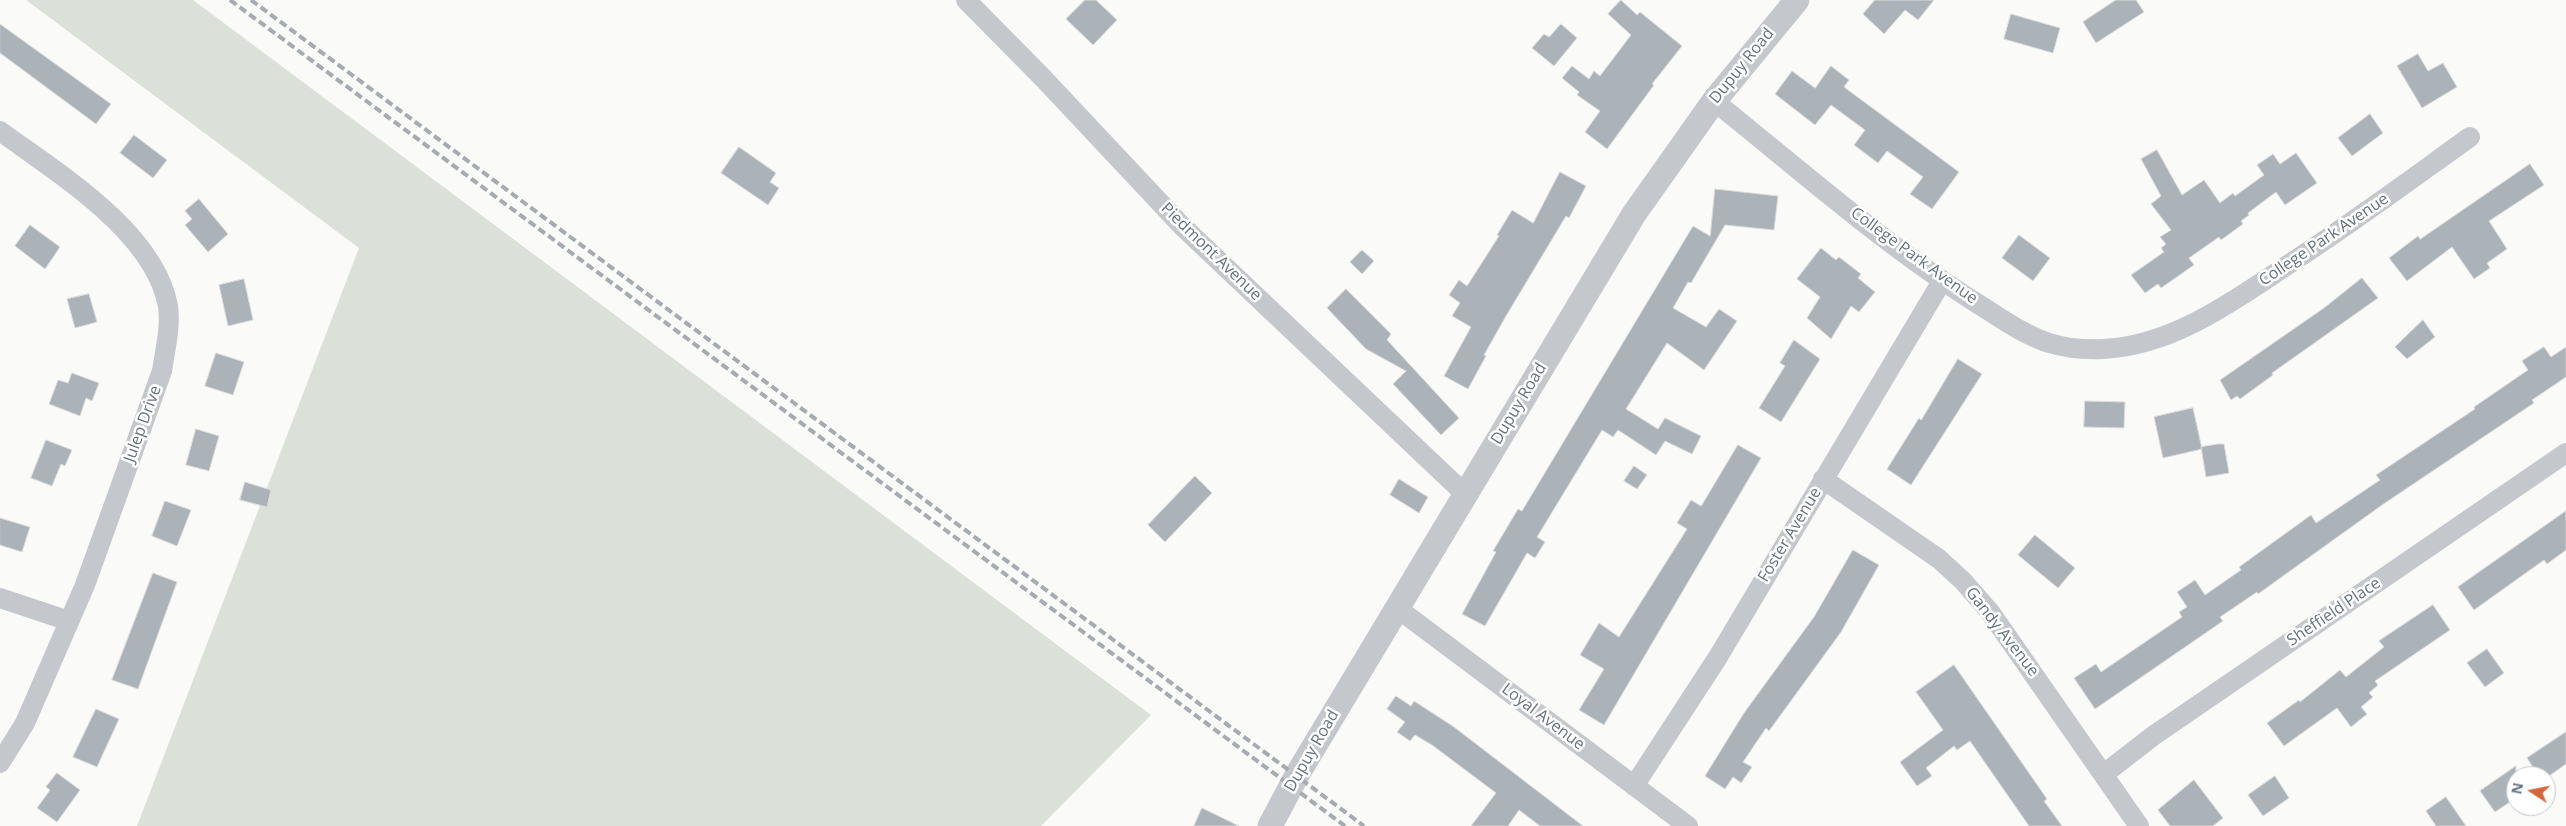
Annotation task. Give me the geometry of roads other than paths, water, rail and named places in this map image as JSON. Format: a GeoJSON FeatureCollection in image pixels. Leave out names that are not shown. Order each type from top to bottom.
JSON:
{"type":"FeatureCollection","features":[{"type":"Feature","properties":{"kind":"street","name":"Piedmont Avenue"},"geometry":{"type":"LineString","coordinates":[[966,0],[1043,78],[1182,226],[1465,494]]}},
{"type":"Feature","properties":{"kind":"street","name":"Dupuy Road"},"geometry":{"type":"LineString","coordinates":[[1270,826],[1297,775],[1634,214],[1714,101],[1797,0]]}},
{"type":"Feature","properties":{"kind":"street","name":"College Park Avenue"},"geometry":{"type":"LineString","coordinates":[[1714,101],[1942,281],[2020,330],[2049,343],[2073,348],[2102,350],[2128,347],[2162,336],[2232,302],[2339,232],[2470,137]]}},
{"type":"Feature","properties":{"kind":"street","name":"Julep Drive"},"geometry":{"type":"LineString","coordinates":[[0,131],[114,218],[137,242],[152,266],[168,307],[167,339],[156,389],[85,585],[25,723],[0,764]]}},
{"type":"Feature","properties":{"kind":"street","name":"Foster Avenue"},"geometry":{"type":"LineString","coordinates":[[1634,786],[1718,657],[1942,281]]}},
{"type":"Feature","properties":{"kind":"street","name":"Sheffield Place"},"geometry":{"type":"LineString","coordinates":[[2104,774],[2162,730],[2566,453]]}},
{"type":"Feature","properties":{"kind":"street","name":"Gandy Avenue"},"geometry":{"type":"LineString","coordinates":[[1823,479],[1925,550],[1963,581],[1990,612],[2139,826]]}},
{"type":"Feature","properties":{"kind":"street"},"geometry":{"type":"LineString","coordinates":[[0,598],[69,621]]}},
{"type":"Feature","properties":{"kind":"street","name":"Loyal Avenue"},"geometry":{"type":"LineString","coordinates":[[1397,608],[1688,826]]}},
{"type":"Feature","properties":{"kind":"railway"},"geometry":{"type":"LineString","coordinates":[[230,0],[1345,826]]}},
{"type":"Feature","properties":{"kind":"railway"},"geometry":{"type":"LineString","coordinates":[[251,0],[1364,826]]}}]}
